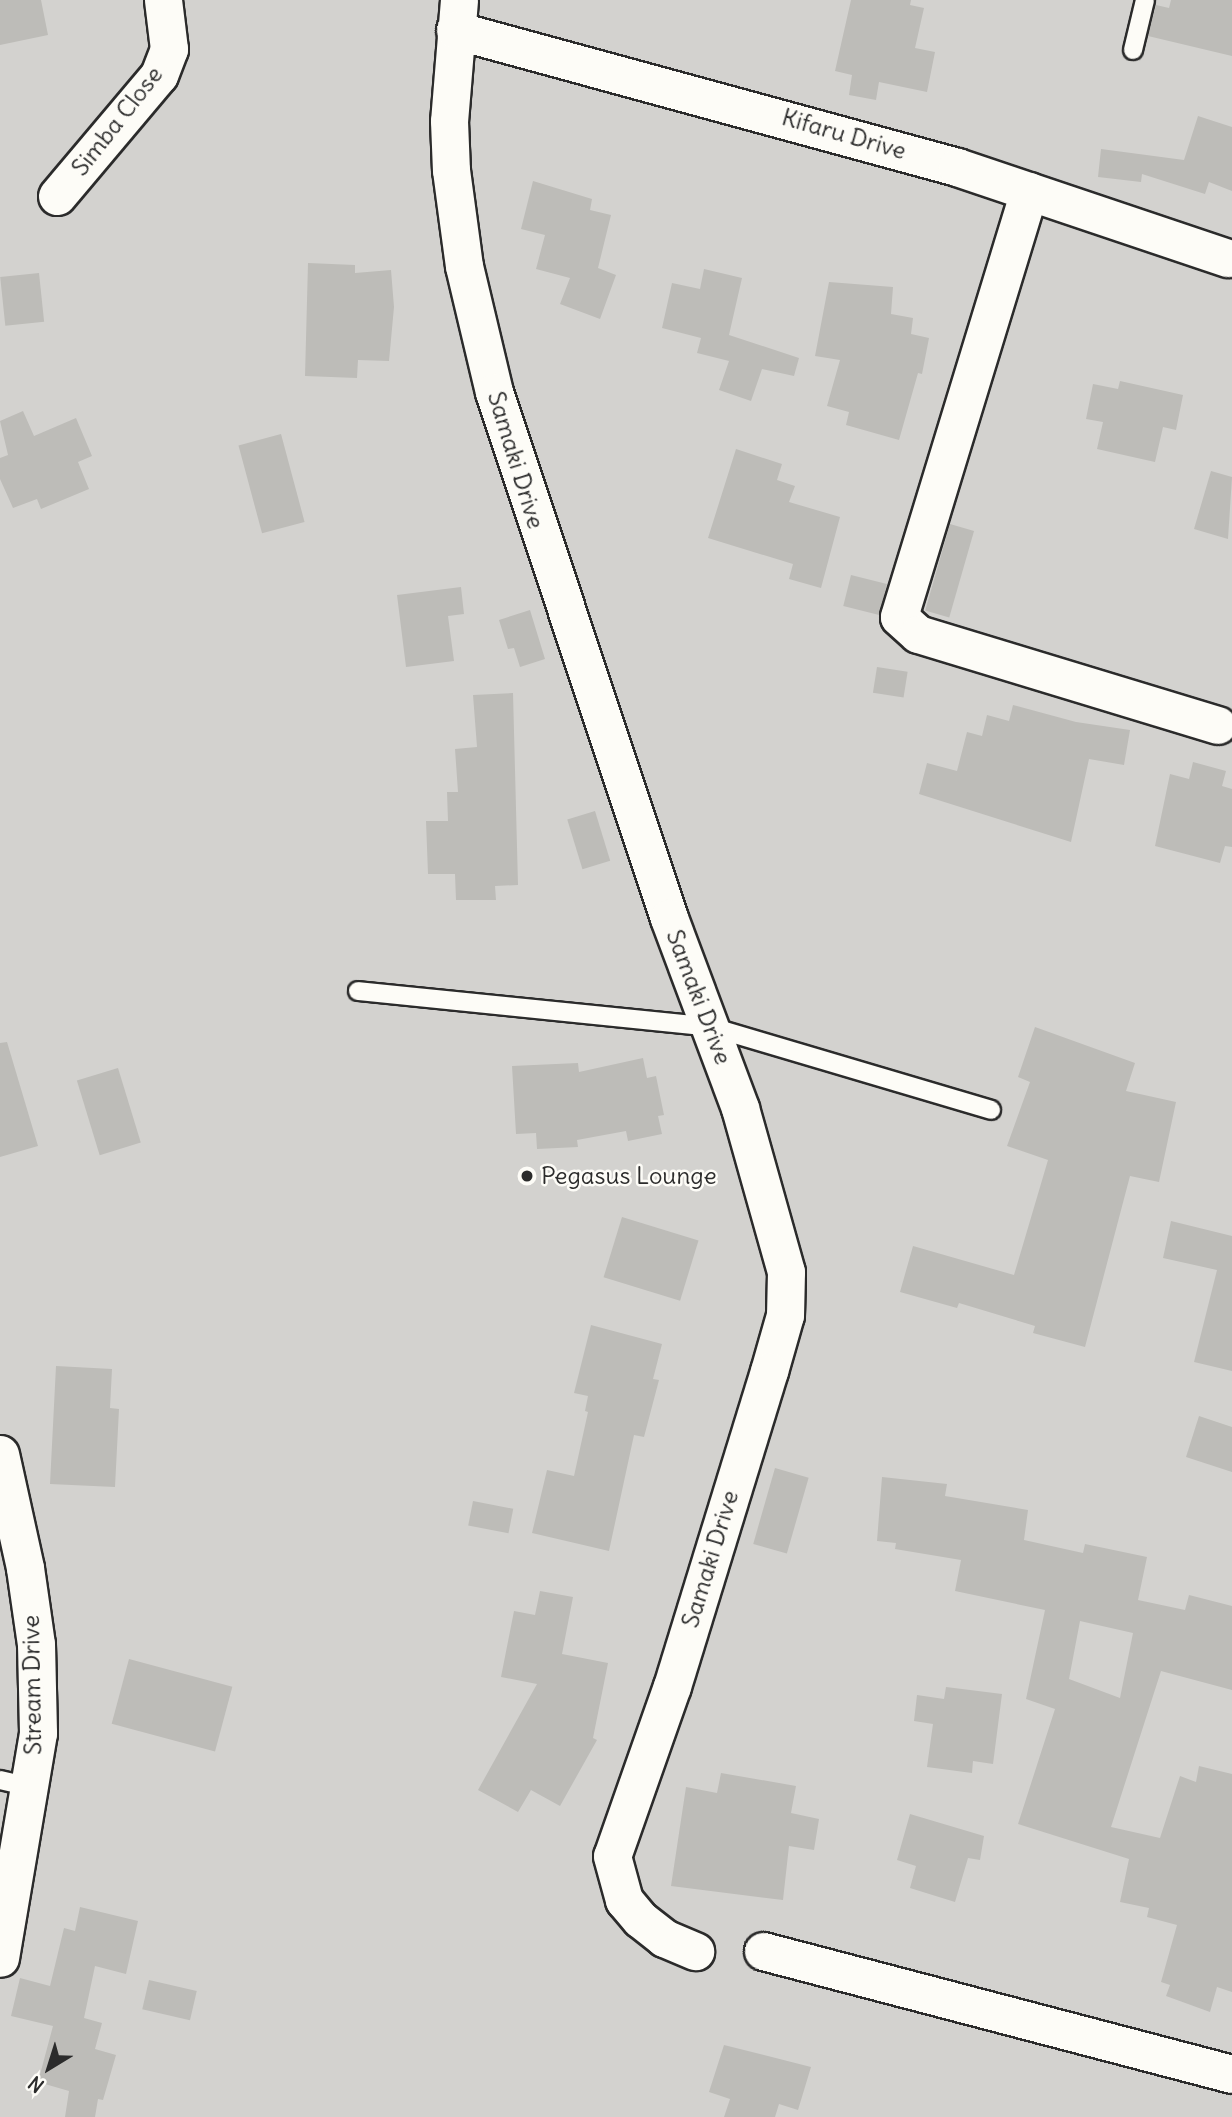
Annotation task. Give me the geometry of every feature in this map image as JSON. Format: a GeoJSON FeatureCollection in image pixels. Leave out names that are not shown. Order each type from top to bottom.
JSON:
{"type":"FeatureCollection","features":[{"type":"Feature","properties":{"kind":"street","name":"Simba Close"},"geometry":{"type":"LineString","coordinates":[[57,196],[159,75],[169,49],[163,0]]}},
{"type":"Feature","properties":{"kind":"street","name":"Kifaru Drive"},"geometry":{"type":"LineString","coordinates":[[457,15],[664,83],[1029,191],[1228,258]]}},
{"type":"Feature","properties":{"kind":"street","name":"Samaki Drive"},"geometry":{"type":"LineString","coordinates":[[457,15],[449,121],[456,220],[494,392],[669,918],[711,1027],[774,1221],[786,1272],[785,1315],[672,1686],[612,1856],[624,1900],[640,1919],[664,1938],[695,1951]]}},
{"type":"Feature","properties":{"kind":"street"},"geometry":{"type":"LineString","coordinates":[[1029,191],[899,617],[918,634],[1218,725]]}},
{"type":"Feature","properties":{"kind":"street","name":"Stream Drive"},"geometry":{"type":"LineString","coordinates":[[0,1454],[23,1555],[36,1644],[38,1733],[16,1784],[2,1936]]}},
{"type":"Feature","properties":{"kind":"street"},"geometry":{"type":"LineString","coordinates":[[763,1951],[1232,2074]]}},
{"type":"Feature","properties":{"kind":"lane"},"geometry":{"type":"LineString","coordinates":[[1133,50],[1145,0]]}},
{"type":"Feature","properties":{"kind":"lane"},"geometry":{"type":"LineString","coordinates":[[358,991],[711,1027],[991,1110]]}},
{"type":"Feature","properties":{"kind":"shaded area"},"geometry":{"type":"Polygon","coordinates":[[[0,0],[1232,0],[1232,2117],[0,2117],[0,0]]]}},
{"type":"Feature","properties":{"kind":"building"},"geometry":{"type":"Polygon","coordinates":[[[0,0],[41,0],[48,35],[0,45],[0,0]]]}},
{"type":"Feature","properties":{"kind":"building"},"geometry":{"type":"Polygon","coordinates":[[[851,0],[911,0],[910,5],[924,8],[915,48],[935,52],[927,92],[879,82],[876,100],[849,95],[852,75],[835,71],[851,0]]]}},
{"type":"Feature","properties":{"kind":"building"},"geometry":{"type":"Polygon","coordinates":[[[1171,0],[1232,0],[1232,56],[1148,36],[1156,5],[1169,8],[1171,0]]]}},
{"type":"Feature","properties":{"kind":"building"},"geometry":{"type":"Polygon","coordinates":[[[1198,116],[1232,127],[1232,191],[1209,182],[1205,194],[1142,174],[1141,182],[1098,177],[1101,149],[1184,160],[1198,116]]]}},
{"type":"Feature","properties":{"kind":"building"},"geometry":{"type":"Polygon","coordinates":[[[533,181],[592,199],[590,210],[611,215],[598,268],[616,275],[600,319],[560,304],[570,278],[536,269],[545,235],[521,229],[533,181]]]}},
{"type":"Feature","properties":{"kind":"building"},"geometry":{"type":"Polygon","coordinates":[[[308,263],[355,265],[355,273],[391,270],[394,307],[389,361],[358,360],[357,378],[305,376],[308,263]]]}},
{"type":"Feature","properties":{"kind":"building"},"geometry":{"type":"Polygon","coordinates":[[[704,269],[742,278],[729,335],[799,358],[794,376],[762,369],[751,401],[719,390],[729,361],[697,353],[701,338],[662,328],[672,283],[700,289],[704,269]]]}},
{"type":"Feature","properties":{"kind":"building"},"geometry":{"type":"Polygon","coordinates":[[[39,273],[44,322],[5,326],[0,277],[39,273]]]}},
{"type":"Feature","properties":{"kind":"building"},"geometry":{"type":"Polygon","coordinates":[[[829,282],[893,287],[891,314],[913,318],[911,334],[929,338],[922,374],[918,373],[899,440],[846,425],[849,412],[827,406],[840,360],[815,356],[829,282]]]}},
{"type":"Feature","properties":{"kind":"building"},"geometry":{"type":"Polygon","coordinates":[[[1120,381],[1183,395],[1176,430],[1163,427],[1155,462],[1097,449],[1103,422],[1086,419],[1093,384],[1118,389],[1120,381]]]}},
{"type":"Feature","properties":{"kind":"building"},"geometry":{"type":"Polygon","coordinates":[[[23,411],[34,436],[76,418],[92,456],[78,462],[89,489],[41,509],[37,499],[13,508],[0,479],[0,458],[8,455],[0,421],[23,411]]]}},
{"type":"Feature","properties":{"kind":"building"},"geometry":{"type":"Polygon","coordinates":[[[281,434],[305,522],[262,533],[238,445],[281,434]]]}},
{"type":"Feature","properties":{"kind":"building"},"geometry":{"type":"Polygon","coordinates":[[[736,449],[782,464],[777,480],[795,486],[789,502],[840,517],[821,588],[789,579],[793,564],[708,538],[736,449]]]}},
{"type":"Feature","properties":{"kind":"building"},"geometry":{"type":"Polygon","coordinates":[[[1211,471],[1232,477],[1228,539],[1194,529],[1211,471]]]}},
{"type":"Feature","properties":{"kind":"building"},"geometry":{"type":"Polygon","coordinates":[[[950,524],[974,531],[949,617],[925,611],[950,524]]]}},
{"type":"Feature","properties":{"kind":"building"},"geometry":{"type":"Polygon","coordinates":[[[851,575],[887,584],[879,615],[843,606],[851,575]]]}},
{"type":"Feature","properties":{"kind":"building"},"geometry":{"type":"Polygon","coordinates":[[[461,587],[464,614],[448,616],[454,661],[406,667],[397,595],[461,587]]]}},
{"type":"Feature","properties":{"kind":"building"},"geometry":{"type":"Polygon","coordinates":[[[530,610],[545,659],[520,667],[514,648],[508,649],[499,620],[530,610]]]}},
{"type":"Feature","properties":{"kind":"building"},"geometry":{"type":"Polygon","coordinates":[[[877,667],[908,672],[904,698],[873,693],[877,667]]]}},
{"type":"Feature","properties":{"kind":"building"},"geometry":{"type":"Polygon","coordinates":[[[513,693],[518,885],[495,886],[496,900],[456,900],[455,874],[428,874],[426,821],[448,821],[447,792],[458,792],[455,749],[477,747],[473,695],[513,693]]]}},
{"type":"Feature","properties":{"kind":"building"},"geometry":{"type":"Polygon","coordinates":[[[1013,705],[1076,722],[1130,730],[1124,765],[1089,759],[1071,842],[919,794],[927,763],[957,771],[967,732],[982,736],[987,715],[1009,721],[1013,705]]]}},
{"type":"Feature","properties":{"kind":"building"},"geometry":{"type":"Polygon","coordinates":[[[1193,762],[1226,771],[1222,786],[1232,789],[1232,847],[1225,846],[1220,863],[1155,846],[1170,774],[1189,779],[1193,762]]]}},
{"type":"Feature","properties":{"kind":"building"},"geometry":{"type":"Polygon","coordinates":[[[595,811],[610,861],[582,869],[567,819],[595,811]]]}},
{"type":"Feature","properties":{"kind":"building"},"geometry":{"type":"Polygon","coordinates":[[[1035,1027],[1135,1063],[1126,1091],[1176,1102],[1159,1182],[1130,1176],[1085,1347],[1033,1333],[1035,1326],[959,1303],[957,1308],[900,1292],[913,1246],[1014,1275],[1048,1160],[1007,1146],[1030,1082],[1018,1077],[1035,1027]]]}},
{"type":"Feature","properties":{"kind":"building"},"geometry":{"type":"Polygon","coordinates":[[[7,1042],[38,1146],[0,1157],[0,1043],[7,1042]]]}},
{"type":"Feature","properties":{"kind":"building"},"geometry":{"type":"Polygon","coordinates":[[[643,1058],[647,1078],[656,1076],[664,1115],[658,1116],[662,1134],[628,1141],[626,1131],[577,1140],[578,1147],[537,1149],[536,1133],[516,1134],[512,1066],[578,1063],[579,1072],[643,1058]]]}},
{"type":"Feature","properties":{"kind":"building"},"geometry":{"type":"Polygon","coordinates":[[[118,1068],[141,1143],[100,1155],[77,1081],[118,1068]]]}},
{"type":"Feature","properties":{"kind":"building"},"geometry":{"type":"Polygon","coordinates":[[[622,1217],[699,1240],[680,1301],[604,1277],[622,1217]]]}},
{"type":"Feature","properties":{"kind":"building"},"geometry":{"type":"Polygon","coordinates":[[[1171,1221],[1232,1236],[1232,1371],[1194,1362],[1217,1270],[1163,1258],[1171,1221]]]}},
{"type":"Feature","properties":{"kind":"building"},"geometry":{"type":"Polygon","coordinates":[[[591,1325],[662,1344],[653,1379],[659,1380],[644,1437],[634,1435],[609,1551],[532,1533],[547,1470],[574,1476],[588,1412],[585,1411],[588,1396],[574,1393],[591,1325]]]}},
{"type":"Feature","properties":{"kind":"building"},"geometry":{"type":"Polygon","coordinates":[[[56,1366],[112,1369],[110,1408],[119,1409],[115,1487],[50,1484],[56,1366]]]}},
{"type":"Feature","properties":{"kind":"building"},"geometry":{"type":"Polygon","coordinates":[[[1199,1416],[1232,1427],[1232,1472],[1186,1457],[1199,1416]]]}},
{"type":"Feature","properties":{"kind":"building"},"geometry":{"type":"Polygon","coordinates":[[[775,1468],[809,1478],[787,1554],[753,1544],[775,1468]]]}},
{"type":"Feature","properties":{"kind":"building"},"geometry":{"type":"Polygon","coordinates":[[[882,1477],[947,1484],[945,1496],[1028,1510],[1024,1540],[1083,1553],[1085,1544],[1147,1557],[1138,1600],[1185,1610],[1189,1595],[1232,1606],[1232,1690],[1161,1671],[1111,1827],[1160,1838],[1180,1776],[1196,1782],[1199,1766],[1232,1774],[1232,1992],[1217,1987],[1210,2012],[1166,1996],[1170,1985],[1161,1982],[1177,1925],[1147,1917],[1149,1908],[1120,1902],[1129,1859],[1018,1824],[1055,1709],[1026,1699],[1045,1610],[955,1591],[961,1560],[895,1549],[896,1543],[877,1541],[882,1477]],[[1080,1621],[1069,1679],[1120,1698],[1133,1633],[1080,1621]]]}},
{"type":"Feature","properties":{"kind":"building"},"geometry":{"type":"Polygon","coordinates":[[[473,1501],[513,1509],[508,1533],[468,1526],[473,1501]]]}},
{"type":"Feature","properties":{"kind":"building"},"geometry":{"type":"Polygon","coordinates":[[[540,1591],[573,1597],[562,1654],[608,1663],[593,1738],[597,1740],[560,1806],[531,1790],[518,1812],[478,1790],[537,1684],[501,1677],[514,1611],[535,1615],[540,1591]]]}},
{"type":"Feature","properties":{"kind":"building"},"geometry":{"type":"Polygon","coordinates":[[[129,1659],[232,1687],[215,1751],[112,1724],[129,1659]]]}},
{"type":"Feature","properties":{"kind":"building"},"geometry":{"type":"Polygon","coordinates":[[[946,1687],[1002,1694],[993,1764],[973,1761],[972,1773],[927,1767],[933,1724],[914,1721],[917,1695],[944,1699],[946,1687]]]}},
{"type":"Feature","properties":{"kind":"building"},"geometry":{"type":"Polygon","coordinates":[[[721,1773],[796,1786],[791,1813],[819,1819],[814,1850],[789,1846],[783,1900],[671,1886],[686,1787],[717,1793],[721,1773]]]}},
{"type":"Feature","properties":{"kind":"building"},"geometry":{"type":"Polygon","coordinates":[[[910,1814],[984,1836],[980,1860],[968,1858],[955,1902],[910,1888],[916,1866],[897,1860],[910,1814]]]}},
{"type":"Feature","properties":{"kind":"building"},"geometry":{"type":"Polygon","coordinates":[[[80,1907],[138,1921],[126,1974],[95,1966],[84,2018],[102,2023],[95,2049],[116,2055],[103,2100],[98,2099],[95,2117],[65,2117],[69,2091],[38,2082],[53,2026],[11,2016],[20,1978],[50,1986],[64,1928],[75,1931],[80,1907]]]}},
{"type":"Feature","properties":{"kind":"building"},"geometry":{"type":"Polygon","coordinates":[[[149,1980],[197,1991],[190,2020],[142,2009],[149,1980]]]}},
{"type":"Feature","properties":{"kind":"building"},"geometry":{"type":"Polygon","coordinates":[[[724,2045],[811,2067],[798,2110],[779,2104],[775,2117],[724,2117],[730,2099],[709,2092],[724,2045]]]}},
{"type":"Feature","properties":{"kind":"place","name":"Pegasus Lounge"},"geometry":{"type":"Point","coordinates":[527,1176]}}]}
